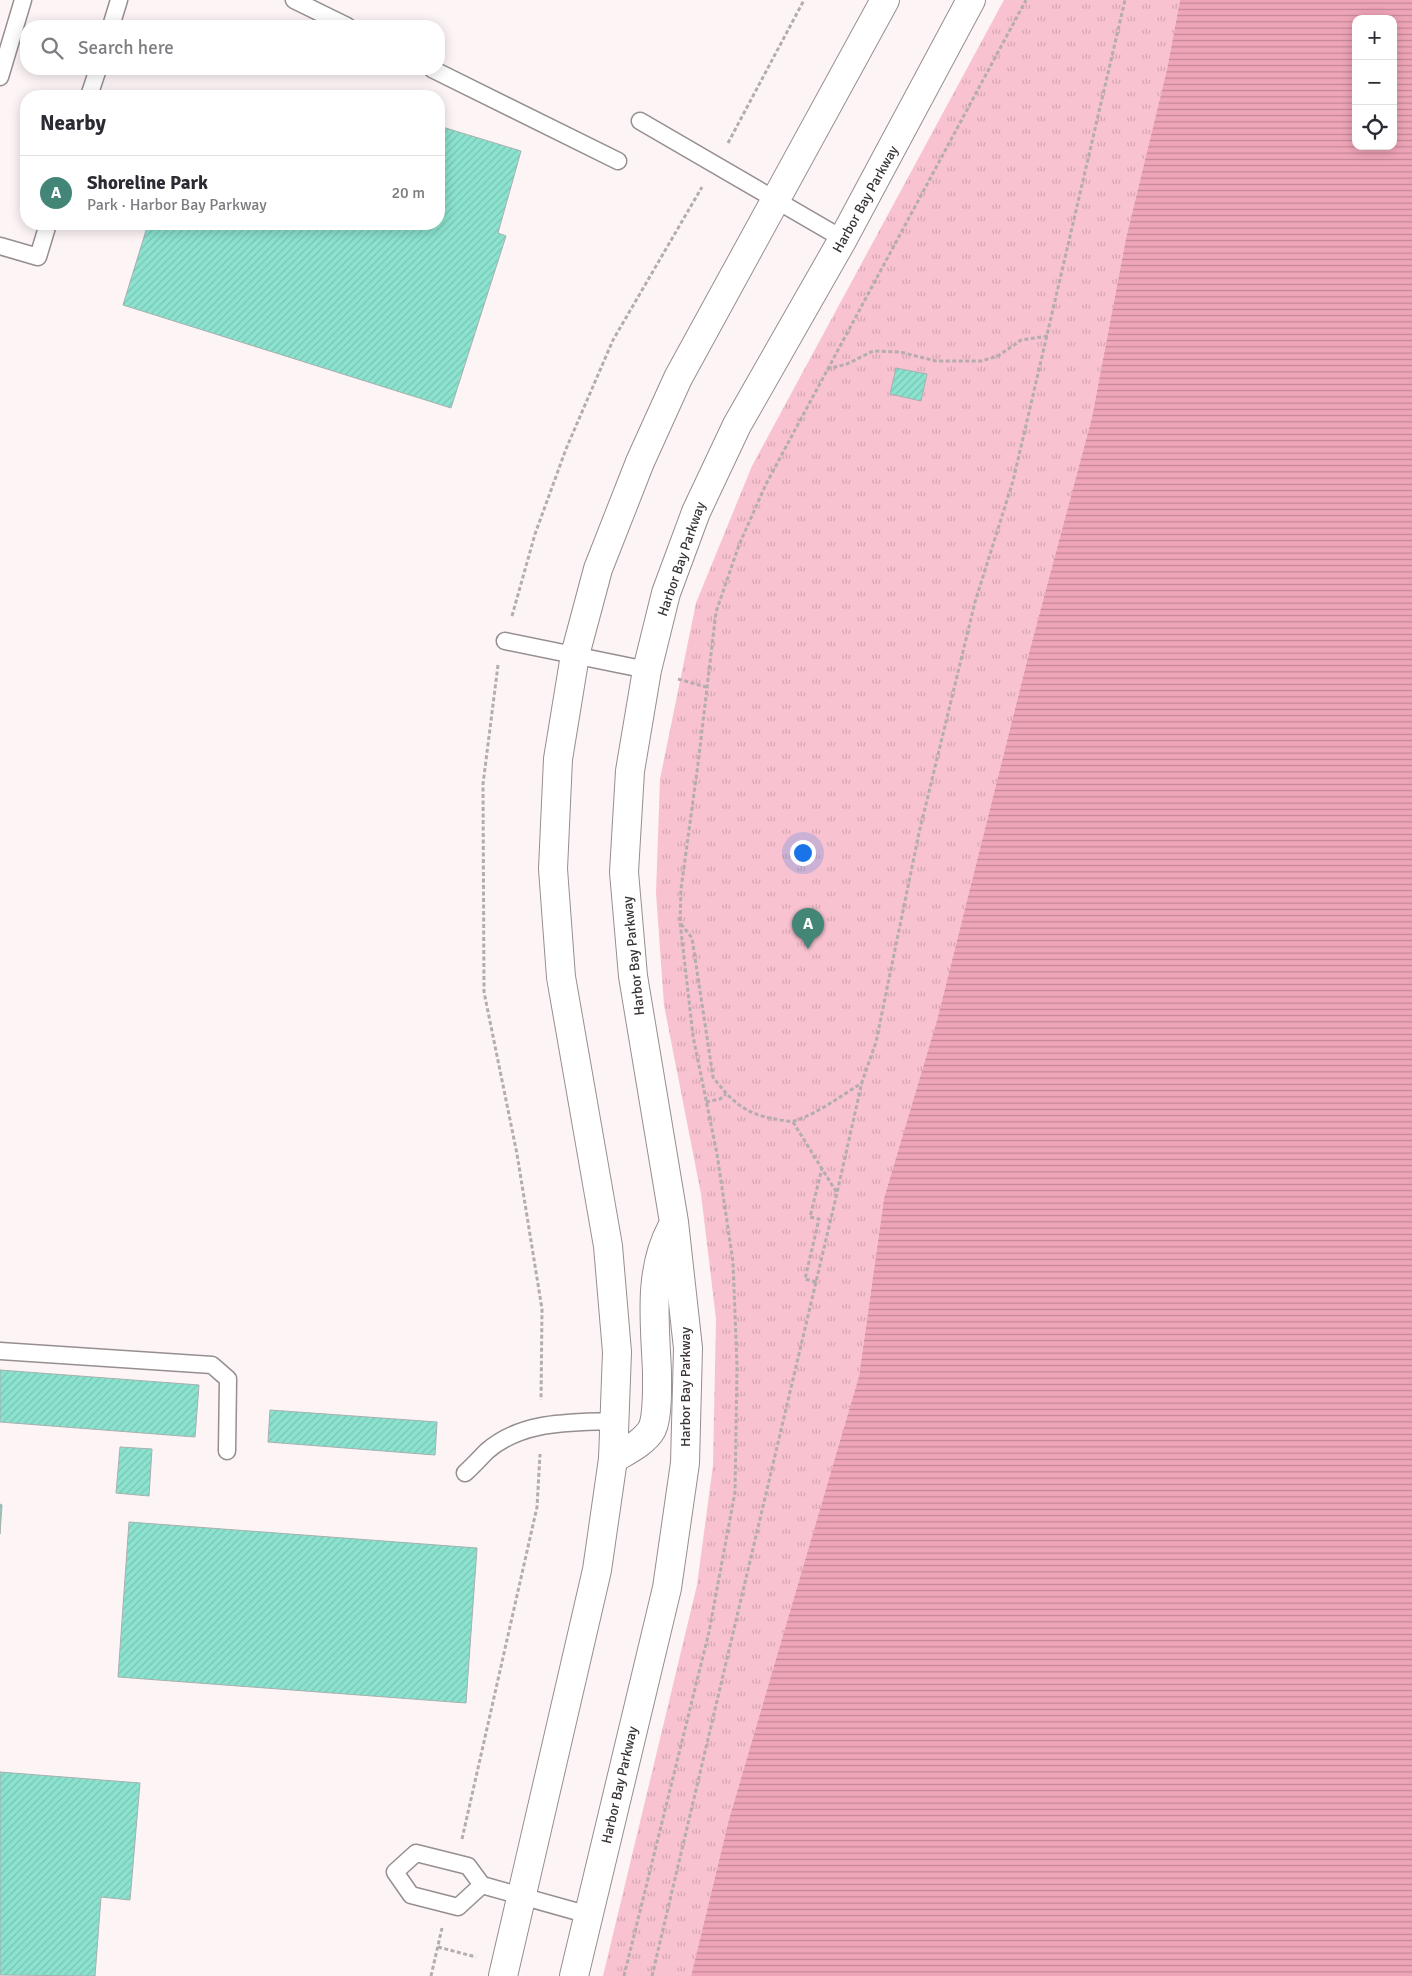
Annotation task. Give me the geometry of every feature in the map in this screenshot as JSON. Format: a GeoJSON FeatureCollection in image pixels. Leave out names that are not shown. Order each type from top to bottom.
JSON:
{"type":"FeatureCollection","features":[{"type":"Feature","properties":{"kind":"main road"},"geometry":{"type":"LineString","coordinates":[[503,1976],[597,1570],[613,1459],[617,1352],[608,1246],[561,977],[553,869],[558,758],[575,655],[598,569],[644,453],[678,378],[885,0]]}},
{"type":"Feature","properties":{"kind":"main road","name":"Harbor Bay Parkway"},"geometry":{"type":"LineString","coordinates":[[574,1976],[667,1588],[685,1463],[688,1348],[674,1222],[633,976],[624,872],[630,771],[647,670],[666,593],[696,512],[737,424],[843,239],[971,0]]}},
{"type":"Feature","properties":{"kind":"main road"},"geometry":{"type":"LineString","coordinates":[[613,1459],[639,1443],[652,1428],[658,1397],[654,1286],[664,1243],[674,1222]]}},
{"type":"Feature","properties":{"kind":"lane"},"geometry":{"type":"LineString","coordinates":[[0,76],[24,0]]}},
{"type":"Feature","properties":{"kind":"lane"},"geometry":{"type":"LineString","coordinates":[[113,20],[120,0]]}},
{"type":"Feature","properties":{"kind":"lane"},"geometry":{"type":"LineString","coordinates":[[294,0],[335,20]]}},
{"type":"Feature","properties":{"kind":"lane"},"geometry":{"type":"LineString","coordinates":[[91,90],[96,75]]}},
{"type":"Feature","properties":{"kind":"lane"},"geometry":{"type":"LineString","coordinates":[[444,75],[618,161]]}},
{"type":"Feature","properties":{"kind":"lane"},"geometry":{"type":"LineString","coordinates":[[640,121],[843,239]]}},
{"type":"Feature","properties":{"kind":"lane"},"geometry":{"type":"LineString","coordinates":[[0,246],[38,257],[46,230]]}},
{"type":"Feature","properties":{"kind":"lane"},"geometry":{"type":"LineString","coordinates":[[505,641],[647,670]]}},
{"type":"Feature","properties":{"kind":"lane"},"geometry":{"type":"LineString","coordinates":[[0,1351],[212,1365],[228,1379],[227,1451]]}},
{"type":"Feature","properties":{"kind":"lane"},"geometry":{"type":"LineString","coordinates":[[465,1473],[488,1450],[514,1434],[541,1425],[614,1421]]}},
{"type":"Feature","properties":{"kind":"lane"},"geometry":{"type":"LineString","coordinates":[[482,1885],[458,1907],[411,1895],[395,1872],[416,1853],[468,1866],[482,1885],[589,1915]]}},
{"type":"Feature","properties":{"kind":"path"},"geometry":{"type":"LineString","coordinates":[[712,636],[716,612],[739,546],[766,484],[1026,0]]}},
{"type":"Feature","properties":{"kind":"path"},"geometry":{"type":"LineString","coordinates":[[652,1976],[848,1140],[862,1082],[876,1042],[920,832],[975,602],[1013,481],[1125,0]]}},
{"type":"Feature","properties":{"kind":"path"},"geometry":{"type":"LineString","coordinates":[[827,369],[847,364],[873,351],[900,352],[936,361],[981,361],[998,356],[1022,340],[1048,336]]}},
{"type":"Feature","properties":{"kind":"path"},"geometry":{"type":"LineString","coordinates":[[680,922],[692,938],[713,1077],[726,1094],[743,1109],[762,1116],[792,1122],[862,1082]]}},
{"type":"Feature","properties":{"kind":"path"},"geometry":{"type":"LineString","coordinates":[[706,1102],[720,1099],[726,1094]]}},
{"type":"Feature","properties":{"kind":"path"},"geometry":{"type":"LineString","coordinates":[[792,1122],[837,1193]]}},
{"type":"Feature","properties":{"kind":"path"},"geometry":{"type":"LineString","coordinates":[[816,1282],[805,1279],[819,1219],[810,1217],[822,1168]]}},
{"type":"Feature","properties":{"kind":"path"},"geometry":{"type":"LineString","coordinates":[[438,1947],[476,1957]]}},
{"type":"Feature","properties":{"kind":"green space"},"geometry":{"type":"Polygon","coordinates":[[[1004,0],[1180,0],[1167,69],[1126,238],[1092,417],[1030,649],[937,1020],[884,1198],[859,1376],[729,1819],[691,1976],[603,1976],[697,1585],[713,1465],[716,1319],[701,1194],[664,1005],[656,893],[660,779],[696,603],[752,466],[1004,0]]]}},
{"type":"Feature","properties":{"kind":"shaded area"},"geometry":{"type":"Polygon","coordinates":[[[1180,0],[1412,0],[1412,1976],[691,1976],[729,1819],[859,1376],[884,1198],[937,1020],[1030,649],[1092,417],[1126,238],[1167,69],[1180,0]]]}},
{"type":"Feature","properties":{"kind":"building"},"geometry":{"type":"Polygon","coordinates":[[[445,128],[521,151],[498,233],[506,236],[451,408],[123,305],[146,230],[445,230],[445,128]]]}},
{"type":"Feature","properties":{"kind":"building"},"geometry":{"type":"Polygon","coordinates":[[[896,368],[927,374],[921,401],[890,394],[896,368]]]}},
{"type":"Feature","properties":{"kind":"building"},"geometry":{"type":"Polygon","coordinates":[[[0,1370],[199,1385],[195,1437],[0,1422],[0,1370]]]}},
{"type":"Feature","properties":{"kind":"building"},"geometry":{"type":"Polygon","coordinates":[[[270,1410],[437,1422],[435,1455],[268,1442],[270,1410]]]}},
{"type":"Feature","properties":{"kind":"building"},"geometry":{"type":"Polygon","coordinates":[[[120,1447],[152,1449],[149,1496],[116,1493],[120,1447]]]}},
{"type":"Feature","properties":{"kind":"building"},"geometry":{"type":"Polygon","coordinates":[[[0,1504],[2,1505],[0,1534],[0,1504]]]}},
{"type":"Feature","properties":{"kind":"building"},"geometry":{"type":"Polygon","coordinates":[[[129,1522],[477,1548],[466,1703],[118,1677],[129,1522]]]}},
{"type":"Feature","properties":{"kind":"building"},"geometry":{"type":"Polygon","coordinates":[[[0,1772],[140,1783],[130,1900],[101,1897],[95,1976],[0,1975],[0,1772]]]}},
{"type":"Feature","properties":{"kind":"place","name":"Shoreline Park"},"geometry":{"type":"Point","coordinates":[808,949]}}]}
